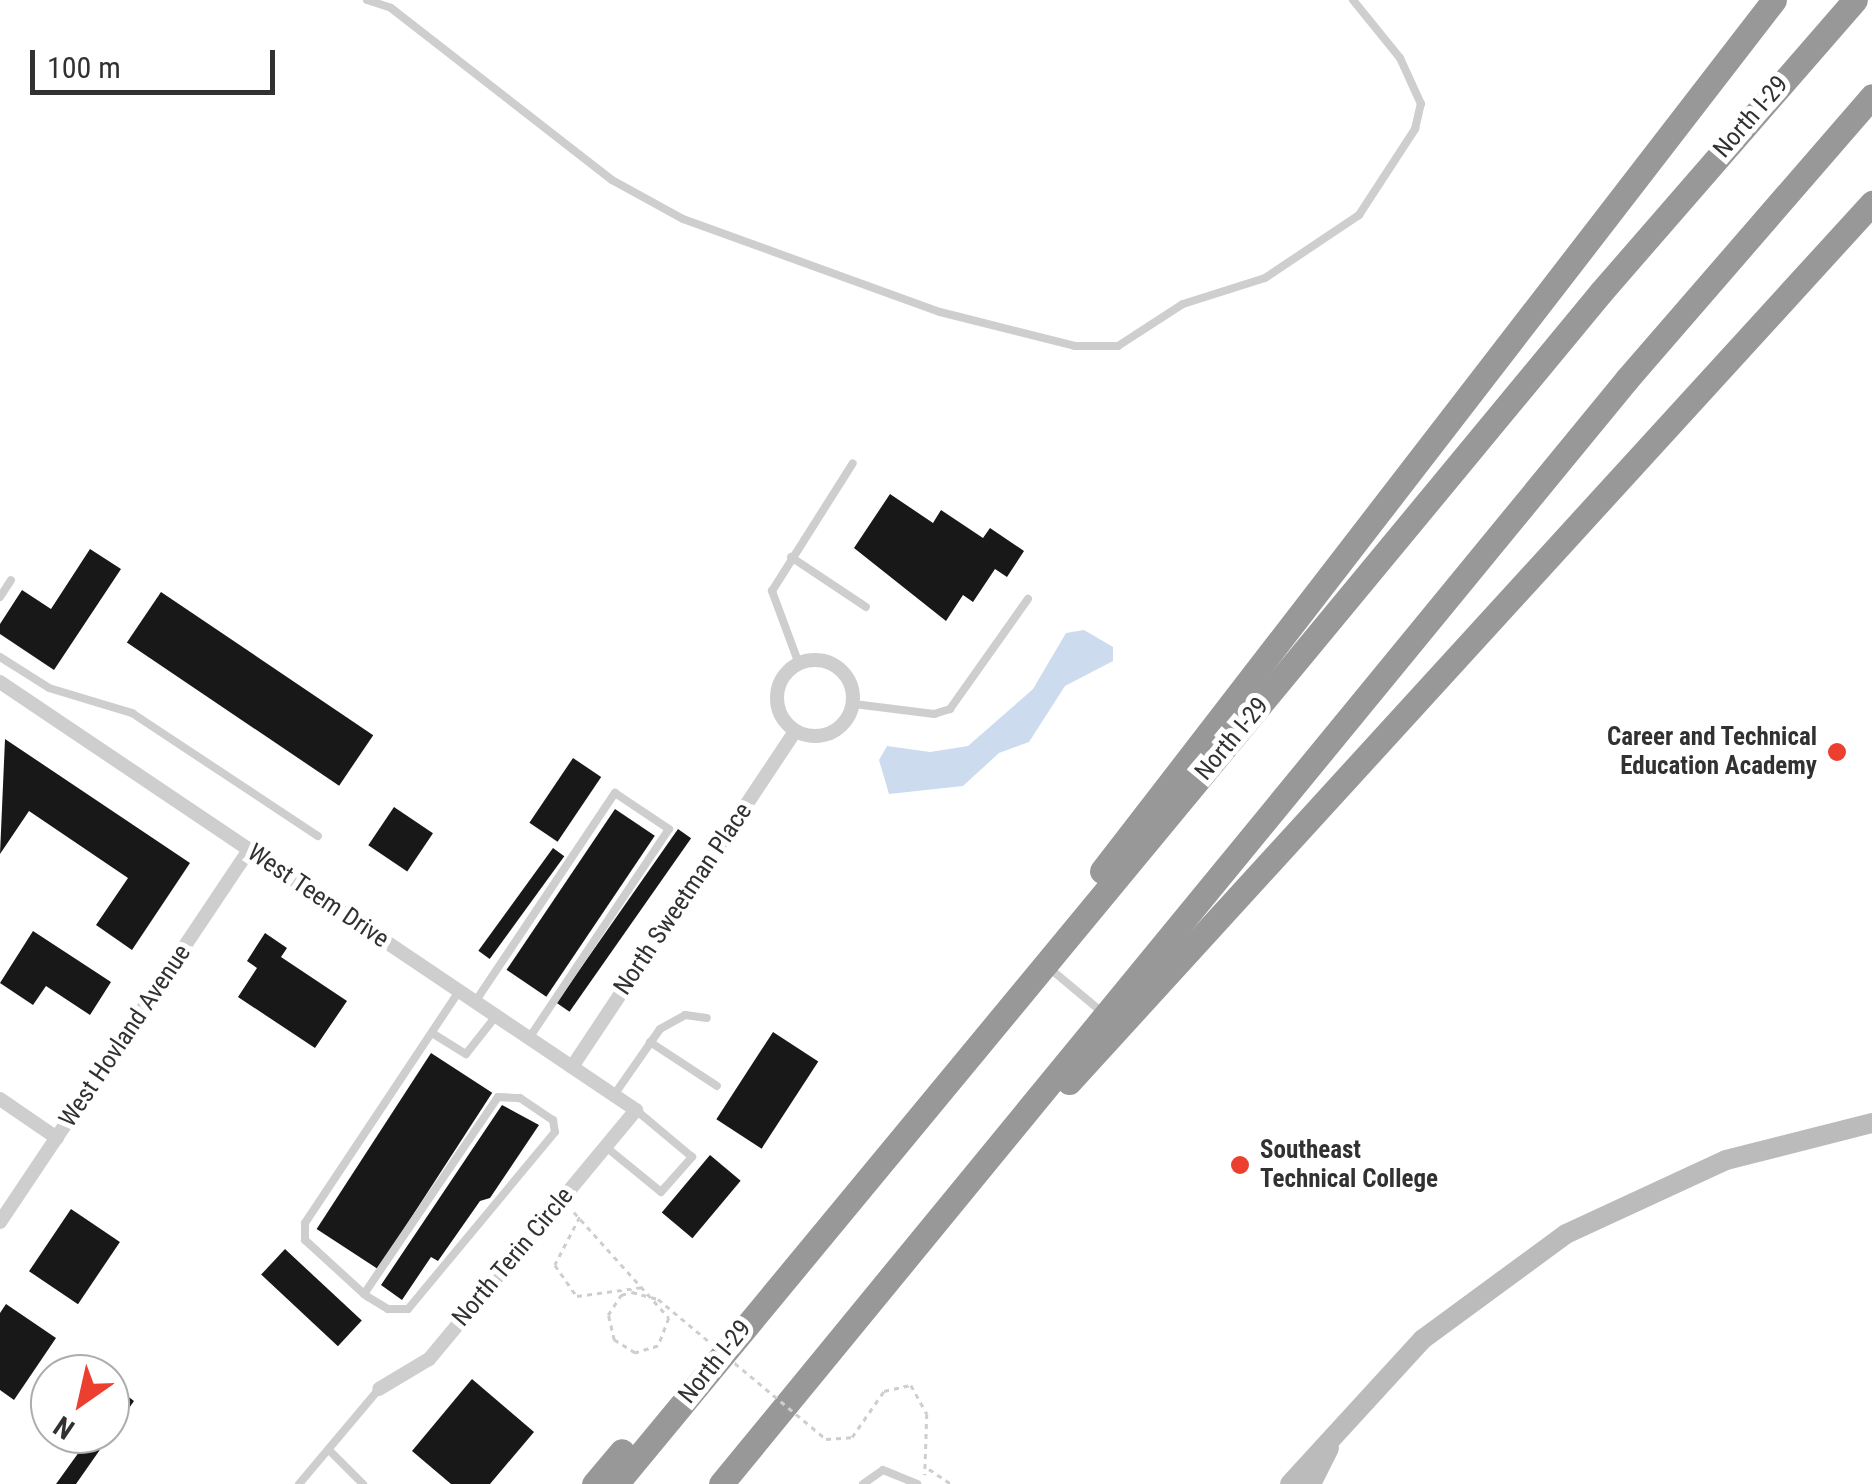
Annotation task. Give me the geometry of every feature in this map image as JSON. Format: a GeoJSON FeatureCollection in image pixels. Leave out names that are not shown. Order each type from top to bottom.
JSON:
{"type":"FeatureCollection","features":[{"type":"Feature","properties":{"kind":"highway"},"geometry":{"type":"LineString","coordinates":[[940,1087],[1774,0]]}},
{"type":"Feature","properties":{"kind":"highway","name":"North I-29"},"geometry":{"type":"LineString","coordinates":[[616,1484],[940,1087],[1601,292],[1855,0]]}},
{"type":"Feature","properties":{"kind":"highway"},"geometry":{"type":"LineString","coordinates":[[722,1484],[1627,379],[1872,96]]}},
{"type":"Feature","properties":{"kind":"highway"},"geometry":{"type":"LineString","coordinates":[[927,1237],[1872,203]]}},
{"type":"Feature","properties":{"kind":"highway"},"geometry":{"type":"LineString","coordinates":[[594,1484],[643,1426],[687,1397]]}},
{"type":"Feature","properties":{"kind":"street"},"geometry":{"type":"LineString","coordinates":[[817,660],[840,669],[854,704],[832,733],[795,731],[777,699],[784,676],[798,664],[817,660]]}},
{"type":"Feature","properties":{"kind":"street","name":"West Teem Drive"},"geometry":{"type":"LineString","coordinates":[[0,682],[636,1110]]}},
{"type":"Feature","properties":{"kind":"street","name":"North Sweetman Place"},"geometry":{"type":"LineString","coordinates":[[572,1067],[795,731]]}},
{"type":"Feature","properties":{"kind":"street","name":"West Hovland Avenue"},"geometry":{"type":"LineString","coordinates":[[0,1222],[248,850]]}},
{"type":"Feature","properties":{"kind":"street"},"geometry":{"type":"LineString","coordinates":[[0,1099],[57,1138]]}},
{"type":"Feature","properties":{"kind":"street","name":"North Terin Circle"},"geometry":{"type":"LineString","coordinates":[[379,1389],[429,1358],[636,1110]]}},
{"type":"Feature","properties":{"kind":"street"},"geometry":{"type":"LineString","coordinates":[[1290,1484],[1434,1329],[1566,1234],[1726,1160],[1872,1123]]}},
{"type":"Feature","properties":{"kind":"street"},"geometry":{"type":"LineString","coordinates":[[1311,1484],[1336,1433]]}},
{"type":"Feature","properties":{"kind":"lane"},"geometry":{"type":"LineString","coordinates":[[366,0],[392,8],[612,180],[684,219],[940,312],[1090,346],[1118,346],[1183,304],[1265,278],[1359,215],[1415,130],[1421,104],[1400,58],[1353,0]]}},
{"type":"Feature","properties":{"kind":"lane"},"geometry":{"type":"LineString","coordinates":[[798,664],[772,602],[774,582],[853,463]]}},
{"type":"Feature","properties":{"kind":"lane"},"geometry":{"type":"LineString","coordinates":[[790,556],[866,607]]}},
{"type":"Feature","properties":{"kind":"lane"},"geometry":{"type":"LineString","coordinates":[[0,597],[11,580]]}},
{"type":"Feature","properties":{"kind":"lane"},"geometry":{"type":"LineString","coordinates":[[854,704],[934,714],[950,709],[1028,599]]}},
{"type":"Feature","properties":{"kind":"lane"},"geometry":{"type":"LineString","coordinates":[[0,657],[49,688],[132,713],[318,836]]}},
{"type":"Feature","properties":{"kind":"lane"},"geometry":{"type":"LineString","coordinates":[[36,706],[49,688]]}},
{"type":"Feature","properties":{"kind":"lane"},"geometry":{"type":"LineString","coordinates":[[475,1002],[615,793],[669,829],[528,1038]]}},
{"type":"Feature","properties":{"kind":"lane"},"geometry":{"type":"LineString","coordinates":[[1044,964],[1104,1014]]}},
{"type":"Feature","properties":{"kind":"lane"},"geometry":{"type":"LineString","coordinates":[[364,1294],[498,1097],[510,1094],[553,1120],[554,1132],[408,1309],[388,1309],[364,1294],[305,1240],[303,1228],[458,991]]}},
{"type":"Feature","properties":{"kind":"lane"},"geometry":{"type":"LineString","coordinates":[[432,1033],[466,1054],[496,1016]]}},
{"type":"Feature","properties":{"kind":"lane"},"geometry":{"type":"LineString","coordinates":[[614,1095],[650,1042],[673,1019],[707,1018]]}},
{"type":"Feature","properties":{"kind":"lane"},"geometry":{"type":"LineString","coordinates":[[650,1042],[717,1086]]}},
{"type":"Feature","properties":{"kind":"lane"},"geometry":{"type":"LineString","coordinates":[[606,1146],[661,1192],[692,1157],[636,1110]]}},
{"type":"Feature","properties":{"kind":"lane"},"geometry":{"type":"LineString","coordinates":[[299,1484],[379,1389]]}},
{"type":"Feature","properties":{"kind":"lane"},"geometry":{"type":"LineString","coordinates":[[330,1451],[362,1484]]}},
{"type":"Feature","properties":{"kind":"lane"},"geometry":{"type":"LineString","coordinates":[[863,1484],[892,1470],[917,1484]]}},
{"type":"Feature","properties":{"kind":"path"},"geometry":{"type":"LineString","coordinates":[[560,1201],[580,1217],[644,1287],[669,1318],[658,1346],[636,1352],[614,1340],[608,1315],[621,1296],[632,1292],[658,1299],[826,1439],[852,1437],[884,1391],[911,1386],[925,1401],[928,1468],[951,1484]]}},
{"type":"Feature","properties":{"kind":"path"},"geometry":{"type":"LineString","coordinates":[[580,1217],[555,1265],[578,1296],[644,1287]]}},
{"type":"Feature","properties":{"kind":"water"},"geometry":{"type":"Polygon","coordinates":[[[1084,630],[1113,647],[1113,661],[1065,686],[1029,742],[999,753],[963,786],[889,794],[879,760],[887,746],[930,752],[968,746],[1033,689],[1066,633],[1084,630]]]}},
{"type":"Feature","properties":{"kind":"building"},"geometry":{"type":"Polygon","coordinates":[[[890,494],[933,523],[941,510],[983,538],[990,528],[1024,551],[1007,577],[995,569],[973,602],[963,595],[946,621],[854,548],[890,494]]]}},
{"type":"Feature","properties":{"kind":"building"},"geometry":{"type":"Polygon","coordinates":[[[90,549],[121,569],[54,670],[0,634],[0,624],[22,590],[51,609],[90,549]]]}},
{"type":"Feature","properties":{"kind":"building"},"geometry":{"type":"Polygon","coordinates":[[[161,592],[373,735],[339,786],[127,643],[161,592]]]}},
{"type":"Feature","properties":{"kind":"building"},"geometry":{"type":"Polygon","coordinates":[[[5,739],[190,863],[132,950],[96,925],[128,878],[29,811],[0,854],[5,739]]]}},
{"type":"Feature","properties":{"kind":"building"},"geometry":{"type":"Polygon","coordinates":[[[573,758],[601,777],[558,842],[529,823],[573,758]]]}},
{"type":"Feature","properties":{"kind":"building"},"geometry":{"type":"Polygon","coordinates":[[[394,807],[433,833],[407,871],[368,845],[394,807]]]}},
{"type":"Feature","properties":{"kind":"building"},"geometry":{"type":"Polygon","coordinates":[[[615,809],[655,836],[546,997],[507,970],[615,809]]]}},
{"type":"Feature","properties":{"kind":"building"},"geometry":{"type":"Polygon","coordinates":[[[678,829],[691,838],[570,1012],[556,1003],[678,829]]]}},
{"type":"Feature","properties":{"kind":"building"},"geometry":{"type":"Polygon","coordinates":[[[553,848],[564,856],[490,959],[478,951],[553,848]]]}},
{"type":"Feature","properties":{"kind":"building"},"geometry":{"type":"Polygon","coordinates":[[[33,931],[111,982],[90,1015],[46,986],[33,1005],[0,983],[33,931]]]}},
{"type":"Feature","properties":{"kind":"building"},"geometry":{"type":"Polygon","coordinates":[[[265,933],[287,948],[281,957],[347,1001],[315,1048],[238,997],[257,968],[247,961],[265,933]]]}},
{"type":"Feature","properties":{"kind":"building"},"geometry":{"type":"Polygon","coordinates":[[[773,1032],[818,1061],[762,1149],[716,1119],[773,1032]]]}},
{"type":"Feature","properties":{"kind":"building"},"geometry":{"type":"Polygon","coordinates":[[[431,1053],[492,1093],[378,1269],[317,1229],[431,1053]]]}},
{"type":"Feature","properties":{"kind":"building"},"geometry":{"type":"Polygon","coordinates":[[[502,1105],[539,1125],[490,1198],[480,1201],[438,1261],[431,1257],[402,1300],[381,1285],[502,1105]]]}},
{"type":"Feature","properties":{"kind":"building"},"geometry":{"type":"Polygon","coordinates":[[[710,1155],[741,1181],[692,1238],[662,1212],[710,1155]]]}},
{"type":"Feature","properties":{"kind":"building"},"geometry":{"type":"Polygon","coordinates":[[[71,1209],[120,1242],[78,1304],[29,1271],[71,1209]]]}},
{"type":"Feature","properties":{"kind":"building"},"geometry":{"type":"Polygon","coordinates":[[[285,1249],[362,1321],[338,1346],[261,1275],[285,1249]]]}},
{"type":"Feature","properties":{"kind":"building"},"geometry":{"type":"Polygon","coordinates":[[[6,1304],[56,1338],[45,1354],[30,1354],[30,1376],[14,1400],[0,1390],[0,1313],[6,1304]]]}},
{"type":"Feature","properties":{"kind":"building"},"geometry":{"type":"Polygon","coordinates":[[[472,1379],[534,1432],[490,1484],[451,1484],[412,1451],[472,1379]]]}},
{"type":"Feature","properties":{"kind":"building"},"geometry":{"type":"Polygon","coordinates":[[[78,1454],[97,1454],[76,1484],[56,1484],[78,1454]]]}},
{"type":"Feature","properties":{"kind":"place","name":"Career and Technical Education Academy"},"geometry":{"type":"Point","coordinates":[1837,752]}},
{"type":"Feature","properties":{"kind":"place","name":"Southeast Technical College"},"geometry":{"type":"Point","coordinates":[1240,1165]}}]}
